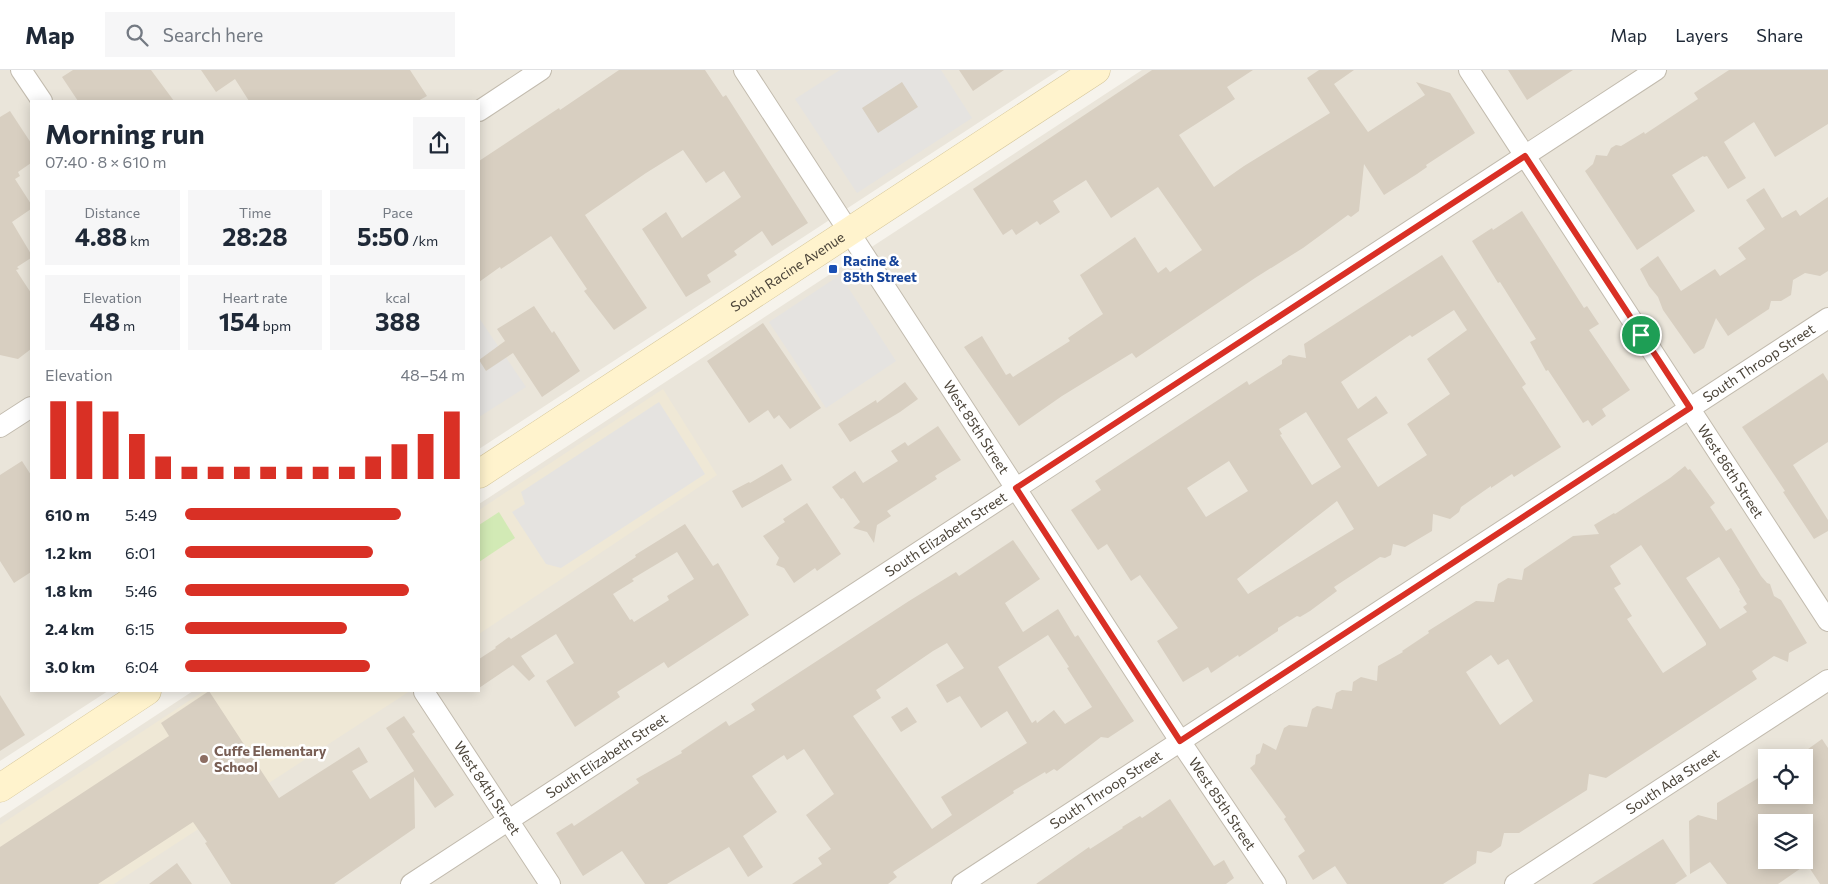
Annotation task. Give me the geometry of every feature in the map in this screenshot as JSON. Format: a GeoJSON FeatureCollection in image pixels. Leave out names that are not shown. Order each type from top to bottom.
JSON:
{"type":"FeatureCollection","features":[{"type":"Feature","properties":{"kind":"street"},"geometry":{"type":"LineString","coordinates":[[21,70],[41,100]]}},
{"type":"Feature","properties":{"kind":"street"},"geometry":{"type":"LineString","coordinates":[[480,110],[540,70]]}},
{"type":"Feature","properties":{"kind":"street","name":"West 85th Street"},"geometry":{"type":"LineString","coordinates":[[744,70],[1180,741],[1276,884]]}},
{"type":"Feature","properties":{"kind":"street","name":"South Racine Avenue"},"geometry":{"type":"LineString","coordinates":[[480,473],[1096,70]]}},
{"type":"Feature","properties":{"kind":"street","name":"West 86th Street"},"geometry":{"type":"LineString","coordinates":[[1469,70],[1828,621]]}},
{"type":"Feature","properties":{"kind":"street","name":"South Elizabeth Street"},"geometry":{"type":"LineString","coordinates":[[411,884],[1656,70]]}},
{"type":"Feature","properties":{"kind":"street","name":"South Throop Street"},"geometry":{"type":"LineString","coordinates":[[962,884],[1828,318]]}},
{"type":"Feature","properties":{"kind":"street"},"geometry":{"type":"LineString","coordinates":[[0,427],[30,408]]}},
{"type":"Feature","properties":{"kind":"street","name":"South Ada Street"},"geometry":{"type":"LineString","coordinates":[[1515,884],[1828,680]]}},
{"type":"Feature","properties":{"kind":"street"},"geometry":{"type":"LineString","coordinates":[[0,788],[145,692]]}},
{"type":"Feature","properties":{"kind":"street","name":"West 84th Street"},"geometry":{"type":"LineString","coordinates":[[424,692],[550,884]]}},
{"type":"Feature","properties":{"kind":"shaded area"},"geometry":{"type":"Polygon","coordinates":[[[0,70],[1059,70],[480,448],[480,100],[30,100],[30,692],[106,692],[0,761],[0,70]]]}},
{"type":"Feature","properties":{"kind":"shaded area"},"geometry":{"type":"Polygon","coordinates":[[[840,70],[941,70],[972,118],[857,193],[795,99],[840,70]]]}},
{"type":"Feature","properties":{"kind":"shaded area"},"geometry":{"type":"Polygon","coordinates":[[[1142,70],[1828,70],[1828,884],[0,884],[0,818],[191,692],[480,692],[480,503],[1142,70]]]}},
{"type":"Feature","properties":{"kind":"shaded area"},"geometry":{"type":"Polygon","coordinates":[[[840,275],[896,361],[826,408],[769,322],[840,275]]]}},
{"type":"Feature","properties":{"kind":"shaded area"},"geometry":{"type":"Polygon","coordinates":[[[480,319],[526,387],[480,416],[480,319]]]}},
{"type":"Feature","properties":{"kind":"shaded area"},"geometry":{"type":"Polygon","coordinates":[[[663,389],[717,475],[480,633],[480,509],[663,389]]]}},
{"type":"Feature","properties":{"kind":"shaded area"},"geometry":{"type":"Polygon","coordinates":[[[659,402],[705,474],[561,568],[546,564],[512,512],[525,504],[521,492],[659,402]]]}},
{"type":"Feature","properties":{"kind":"shaded area","name":"Cuffe Elementary School"},"geometry":{"type":"Polygon","coordinates":[[[202,692],[408,692],[114,884],[0,884],[0,825],[202,692]]]}},
{"type":"Feature","properties":{"kind":"green space"},"geometry":{"type":"Polygon","coordinates":[[[499,512],[515,538],[480,561],[480,524],[499,512]]]}},
{"type":"Feature","properties":{"kind":"building"},"geometry":{"type":"Polygon","coordinates":[[[73,70],[151,70],[173,100],[77,100],[62,77],[73,70]]]}},
{"type":"Feature","properties":{"kind":"building"},"geometry":{"type":"Polygon","coordinates":[[[201,70],[410,70],[427,96],[420,100],[248,100],[235,79],[216,92],[201,70]]]}},
{"type":"Feature","properties":{"kind":"building"},"geometry":{"type":"Polygon","coordinates":[[[619,70],[705,70],[723,97],[726,95],[808,223],[772,246],[762,231],[734,251],[737,255],[707,275],[711,282],[686,297],[642,229],[666,212],[682,238],[741,197],[724,171],[706,183],[683,150],[585,215],[647,308],[614,330],[584,291],[587,289],[551,236],[480,281],[480,160],[559,108],[560,110],[619,70]]]}},
{"type":"Feature","properties":{"kind":"building"},"geometry":{"type":"Polygon","coordinates":[[[959,70],[1004,70],[973,91],[959,70]]]}},
{"type":"Feature","properties":{"kind":"building"},"geometry":{"type":"Polygon","coordinates":[[[1152,70],[1253,70],[1227,87],[1235,99],[1179,135],[1214,187],[1244,166],[1330,113],[1307,78],[1319,70],[1354,70],[1334,84],[1368,132],[1425,95],[1416,82],[1450,93],[1475,133],[1384,195],[1364,164],[1359,211],[1351,217],[1348,215],[1303,248],[1136,358],[1132,353],[1062,396],[1019,426],[964,347],[982,336],[1006,375],[1010,373],[1013,377],[1070,341],[1068,338],[1103,314],[1080,275],[1135,237],[1158,273],[1166,267],[1170,272],[1202,250],[1158,187],[1111,218],[1086,180],[1053,201],[1060,212],[1040,225],[1037,221],[1016,235],[1012,229],[1003,235],[973,189],[1152,70]]]}},
{"type":"Feature","properties":{"kind":"building"},"geometry":{"type":"Polygon","coordinates":[[[1508,70],[1573,70],[1527,100],[1508,70]]]}},
{"type":"Feature","properties":{"kind":"building"},"geometry":{"type":"Polygon","coordinates":[[[1729,70],[1828,70],[1828,124],[1775,157],[1754,122],[1724,142],[1746,178],[1728,189],[1707,156],[1703,156],[1672,175],[1695,211],[1637,250],[1585,171],[1593,164],[1596,155],[1607,156],[1611,148],[1616,145],[1621,146],[1644,132],[1645,134],[1698,99],[1694,93],[1729,70]]]}},
{"type":"Feature","properties":{"kind":"building"},"geometry":{"type":"Polygon","coordinates":[[[902,82],[918,107],[878,133],[862,108],[902,82]]]}},
{"type":"Feature","properties":{"kind":"building"},"geometry":{"type":"Polygon","coordinates":[[[10,111],[30,141],[30,164],[18,172],[20,176],[15,179],[30,202],[30,210],[12,222],[30,252],[30,259],[17,267],[19,269],[16,270],[30,291],[30,350],[18,359],[0,355],[0,117],[10,111]]]}},
{"type":"Feature","properties":{"kind":"building"},"geometry":{"type":"Polygon","coordinates":[[[1764,188],[1782,218],[1796,210],[1800,216],[1828,197],[1828,271],[1820,276],[1805,273],[1793,280],[1791,295],[1781,301],[1771,301],[1769,309],[1728,336],[1716,318],[1704,348],[1694,354],[1663,310],[1658,297],[1649,286],[1640,269],[1658,256],[1681,291],[1715,269],[1720,276],[1746,259],[1738,248],[1765,229],[1746,200],[1764,188]]]}},
{"type":"Feature","properties":{"kind":"building"},"geometry":{"type":"Polygon","coordinates":[[[1522,211],[1584,308],[1587,306],[1599,324],[1589,330],[1630,390],[1602,409],[1606,416],[1592,426],[1588,420],[1583,423],[1548,370],[1546,371],[1530,342],[1536,339],[1472,241],[1522,211]]]}},
{"type":"Feature","properties":{"kind":"building"},"geometry":{"type":"Polygon","coordinates":[[[1442,255],[1526,384],[1522,387],[1561,447],[1514,477],[1512,474],[1491,488],[1491,486],[1461,507],[1459,512],[1450,519],[1433,514],[1432,531],[1405,547],[1393,544],[1391,555],[1385,558],[1380,557],[1334,587],[1337,591],[1310,611],[1300,617],[1297,616],[1239,657],[1238,655],[1211,673],[1208,667],[1183,682],[1157,641],[1178,628],[1140,575],[1131,581],[1107,544],[1098,550],[1071,510],[1101,490],[1095,481],[1247,381],[1249,385],[1282,364],[1282,360],[1289,355],[1306,358],[1304,344],[1442,255]],[[1454,310],[1412,337],[1410,335],[1341,382],[1358,409],[1376,396],[1388,413],[1347,439],[1378,487],[1427,455],[1407,424],[1450,394],[1427,359],[1467,330],[1454,310]],[[1306,412],[1279,429],[1282,434],[1280,435],[1312,485],[1341,467],[1306,412]],[[1229,461],[1187,488],[1206,517],[1248,491],[1229,461]],[[1337,501],[1237,579],[1248,594],[1354,529],[1337,501]]]}},
{"type":"Feature","properties":{"kind":"building"},"geometry":{"type":"Polygon","coordinates":[[[534,306],[552,333],[554,331],[580,371],[542,397],[513,353],[486,371],[480,359],[505,341],[497,329],[534,306]]]}},
{"type":"Feature","properties":{"kind":"building"},"geometry":{"type":"Polygon","coordinates":[[[763,323],[821,408],[790,429],[779,415],[774,419],[768,410],[749,423],[707,361],[763,323]]]}},
{"type":"Feature","properties":{"kind":"building"},"geometry":{"type":"Polygon","coordinates":[[[1823,373],[1828,381],[1828,442],[1793,465],[1828,520],[1828,531],[1814,539],[1783,492],[1785,491],[1742,427],[1823,373]]]}},
{"type":"Feature","properties":{"kind":"building"},"geometry":{"type":"Polygon","coordinates":[[[905,382],[918,399],[850,442],[838,424],[876,400],[877,403],[905,382]]]}},
{"type":"Feature","properties":{"kind":"building"},"geometry":{"type":"Polygon","coordinates":[[[938,426],[961,460],[935,476],[937,479],[887,511],[891,516],[877,525],[874,543],[867,532],[853,528],[860,522],[843,498],[841,499],[832,487],[855,471],[863,483],[898,461],[891,451],[905,442],[908,446],[938,426]]]}},
{"type":"Feature","properties":{"kind":"building"},"geometry":{"type":"Polygon","coordinates":[[[22,461],[30,473],[30,573],[14,583],[0,561],[0,475],[22,461]]]}},
{"type":"Feature","properties":{"kind":"building"},"geometry":{"type":"Polygon","coordinates":[[[782,464],[792,480],[742,508],[732,491],[750,483],[782,464]]]}},
{"type":"Feature","properties":{"kind":"building"},"geometry":{"type":"Polygon","coordinates":[[[1685,466],[1688,470],[1690,469],[1715,503],[1710,507],[1726,531],[1731,528],[1761,576],[1770,584],[1774,596],[1781,600],[1807,643],[1789,653],[1788,662],[1774,656],[1752,671],[1757,679],[1606,778],[1589,774],[1587,790],[1519,833],[1504,833],[1501,846],[1491,853],[1477,851],[1476,863],[1443,884],[1347,884],[1335,866],[1313,880],[1298,856],[1305,851],[1284,819],[1286,817],[1250,768],[1255,764],[1256,755],[1260,753],[1263,743],[1276,750],[1284,728],[1289,725],[1307,727],[1312,709],[1317,706],[1332,709],[1336,693],[1342,690],[1352,691],[1353,682],[1361,677],[1377,681],[1378,666],[1403,652],[1429,633],[1428,631],[1476,601],[1494,602],[1498,584],[1508,578],[1522,580],[1524,569],[1573,536],[1599,534],[1594,525],[1615,514],[1685,466]],[[1641,545],[1610,566],[1621,584],[1614,588],[1632,616],[1627,619],[1663,673],[1706,645],[1641,545]],[[1719,557],[1686,578],[1720,629],[1747,612],[1743,607],[1747,604],[1719,557]],[[1491,655],[1466,672],[1500,725],[1533,701],[1508,659],[1498,665],[1491,655]]]}},
{"type":"Feature","properties":{"kind":"building"},"geometry":{"type":"Polygon","coordinates":[[[807,503],[841,554],[817,571],[815,568],[794,583],[784,568],[776,565],[779,558],[763,536],[785,522],[783,519],[807,503]]]}},
{"type":"Feature","properties":{"kind":"building"},"geometry":{"type":"Polygon","coordinates":[[[685,524],[713,566],[718,563],[749,615],[668,668],[664,662],[617,692],[620,697],[575,727],[546,681],[574,663],[556,634],[521,656],[535,676],[529,681],[513,665],[480,687],[480,658],[509,637],[511,639],[636,557],[635,555],[685,524]],[[677,552],[632,579],[634,581],[613,594],[630,620],[632,619],[634,622],[669,600],[667,596],[694,579],[677,552]]]}},
{"type":"Feature","properties":{"kind":"building"},"geometry":{"type":"Polygon","coordinates":[[[1013,540],[1040,579],[1005,603],[1023,632],[1058,609],[1075,637],[1078,635],[1134,721],[1108,738],[1101,737],[1057,771],[1054,769],[1046,774],[1045,772],[1013,791],[1014,793],[893,872],[897,877],[888,884],[792,884],[822,864],[818,858],[831,849],[806,815],[834,794],[804,749],[787,760],[784,755],[752,776],[777,812],[743,836],[763,867],[748,877],[729,847],[667,884],[645,884],[622,851],[583,876],[556,833],[572,823],[574,826],[639,783],[636,779],[682,753],[681,751],[726,721],[729,726],[755,710],[751,704],[909,601],[956,572],[959,576],[1013,540]],[[1048,635],[998,667],[1032,723],[1036,720],[1037,723],[1054,710],[1065,724],[1092,707],[1048,635]],[[947,643],[876,690],[881,698],[853,716],[932,829],[952,815],[941,797],[1027,743],[1007,711],[981,728],[960,696],[947,703],[936,685],[964,668],[947,643]]]}},
{"type":"Feature","properties":{"kind":"building"},"geometry":{"type":"Polygon","coordinates":[[[210,692],[279,798],[359,747],[368,762],[352,771],[370,799],[414,771],[386,728],[404,716],[415,732],[412,734],[454,795],[435,808],[414,777],[415,828],[334,884],[231,884],[193,822],[98,884],[0,884],[0,847],[169,736],[161,723],[210,692]]]}},
{"type":"Feature","properties":{"kind":"building"},"geometry":{"type":"Polygon","coordinates":[[[0,695],[25,735],[0,751],[0,695]]]}},
{"type":"Feature","properties":{"kind":"building"},"geometry":{"type":"Polygon","coordinates":[[[907,707],[917,722],[901,732],[891,717],[907,707]]]}},
{"type":"Feature","properties":{"kind":"building"},"geometry":{"type":"Polygon","coordinates":[[[1822,739],[1828,748],[1828,884],[1820,884],[1810,869],[1813,869],[1813,814],[1758,814],[1758,869],[1800,869],[1778,884],[1727,884],[1710,862],[1690,874],[1689,821],[1698,815],[1717,820],[1717,803],[1758,778],[1758,804],[1813,804],[1813,749],[1808,749],[1822,739]]]}},
{"type":"Feature","properties":{"kind":"building"},"geometry":{"type":"Polygon","coordinates":[[[1170,799],[1214,866],[1224,860],[1234,878],[1226,884],[1036,884],[1089,847],[1090,849],[1122,827],[1140,816],[1142,818],[1170,799]]]}},
{"type":"Feature","properties":{"kind":"building"},"geometry":{"type":"Polygon","coordinates":[[[1663,839],[1687,876],[1675,884],[1592,884],[1663,839]]]}},
{"type":"Feature","properties":{"kind":"building"},"geometry":{"type":"Polygon","coordinates":[[[177,863],[192,884],[149,884],[177,863]]]}},
{"type":"Feature","properties":{"kind":"place","name":"Racine & 85th Street"},"geometry":{"type":"Point","coordinates":[833,269]}},
{"type":"Feature","properties":{"kind":"place","name":"Cuffe Elementary School"},"geometry":{"type":"Point","coordinates":[204,759]}},
{"type":"Feature","properties":{"kind":"route"},"geometry":{"type":"LineString","coordinates":[[1525,156],[1641,335],[1690,408],[1180,741],[1016,488],[1525,156]]}}]}
